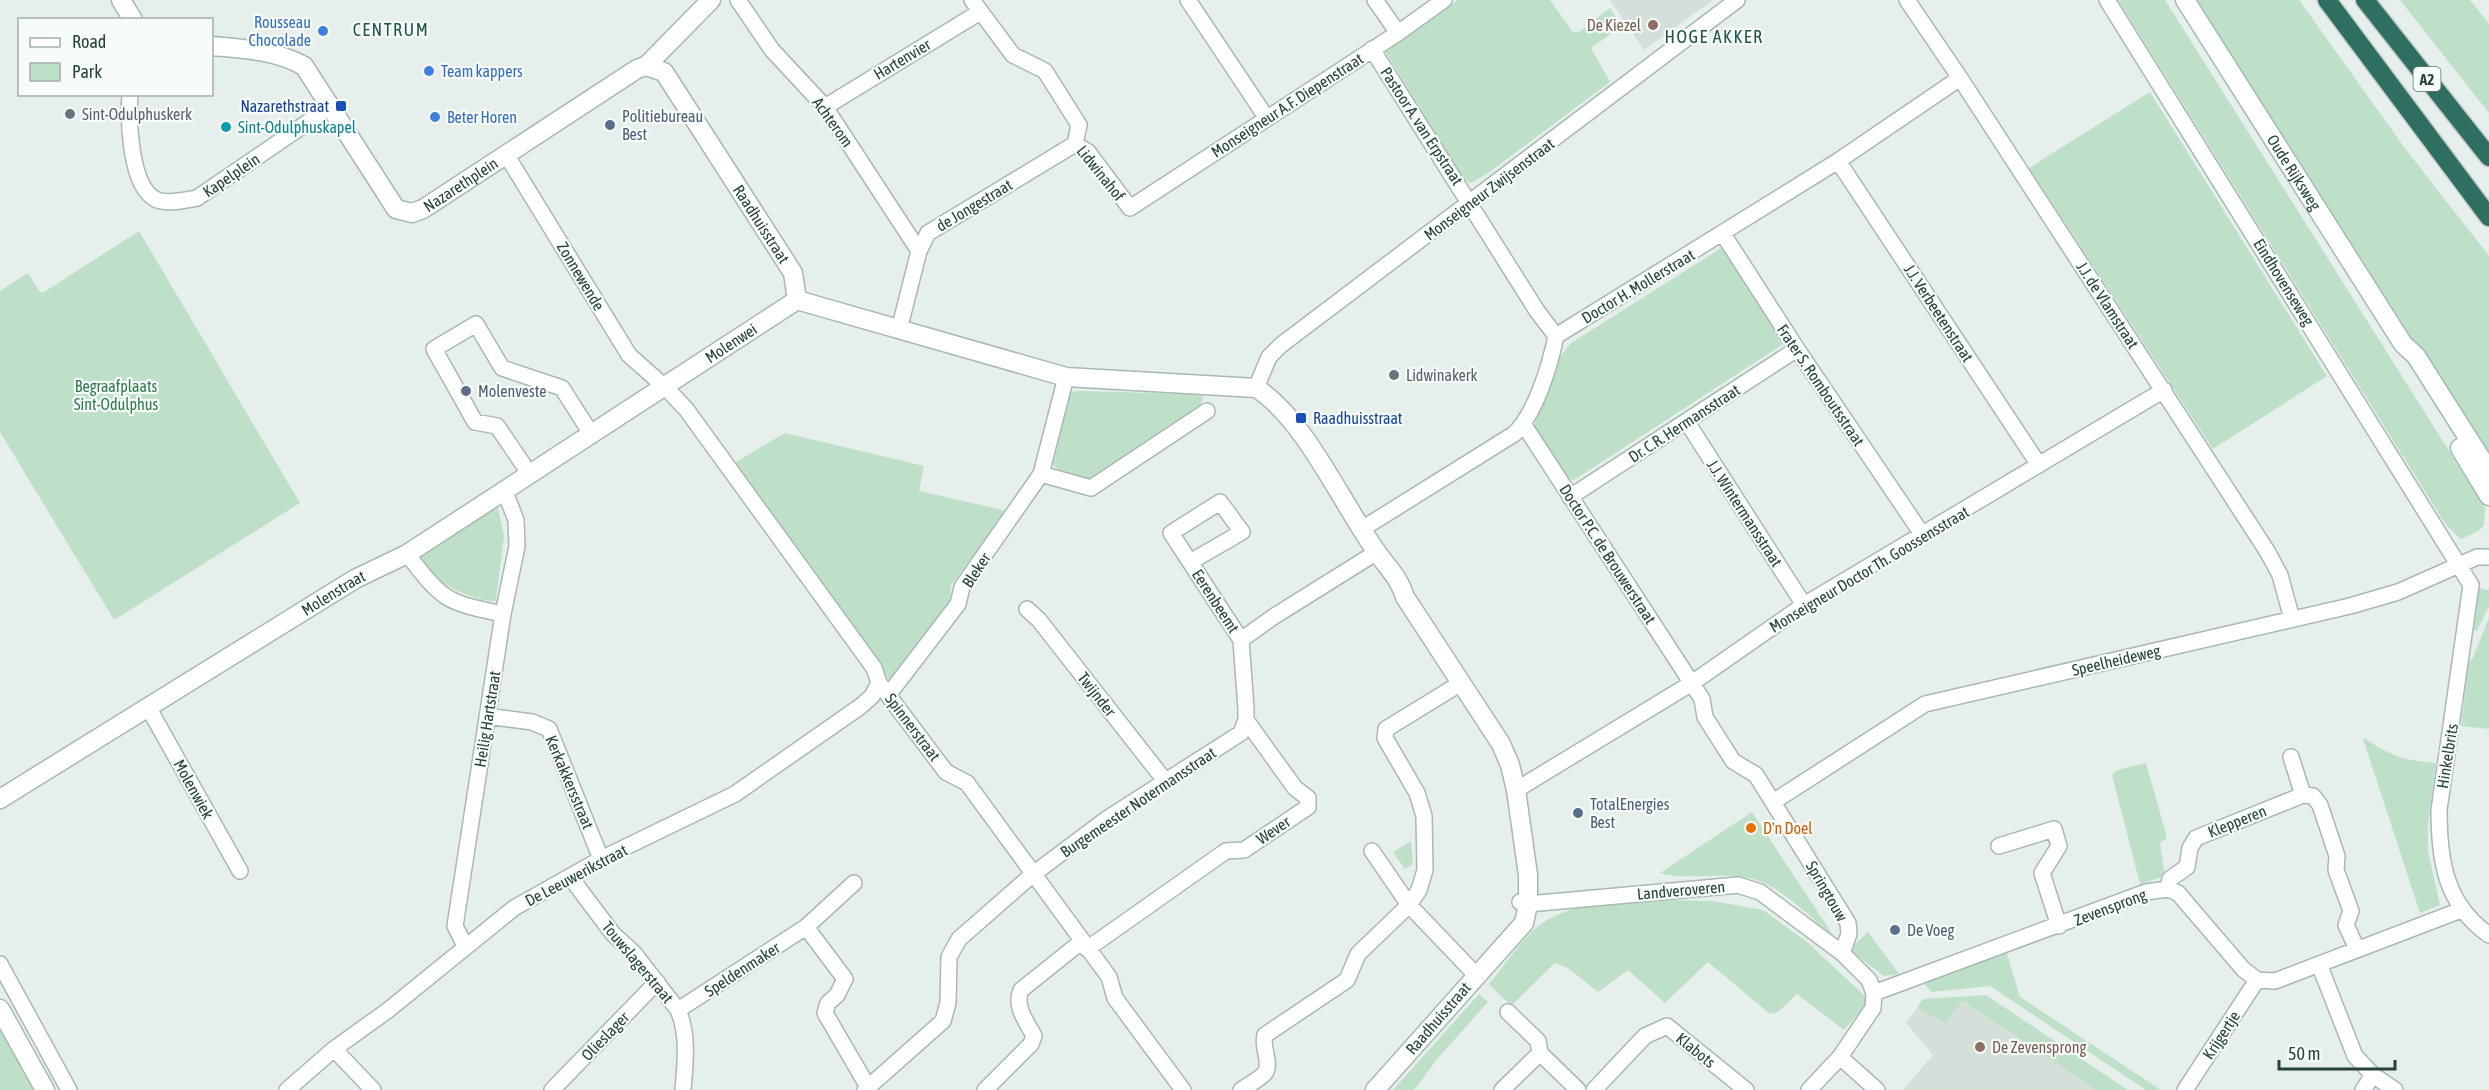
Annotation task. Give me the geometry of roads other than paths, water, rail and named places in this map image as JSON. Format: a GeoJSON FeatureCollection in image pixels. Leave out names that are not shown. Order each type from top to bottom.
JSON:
{"type":"FeatureCollection","features":[{"type":"Feature","properties":{"kind":"highway","name":"A2"},"geometry":{"type":"LineString","coordinates":[[2327,0],[2489,217]]}},
{"type":"Feature","properties":{"kind":"highway","name":"A2"},"geometry":{"type":"LineString","coordinates":[[2366,0],[2489,157]]}},
{"type":"Feature","properties":{"kind":"street"},"geometry":{"type":"LineString","coordinates":[[121,0],[132,18]]}},
{"type":"Feature","properties":{"kind":"street"},"geometry":{"type":"LineString","coordinates":[[507,156],[637,69],[646,66],[711,0]]}},
{"type":"Feature","properties":{"kind":"street","name":"Achterom"},"geometry":{"type":"LineString","coordinates":[[738,0],[772,50],[825,107],[919,251]]}},
{"type":"Feature","properties":{"kind":"street"},"geometry":{"type":"LineString","coordinates":[[1188,0],[1266,117]]}},
{"type":"Feature","properties":{"kind":"street"},"geometry":{"type":"LineString","coordinates":[[1375,0],[1398,33]]}},
{"type":"Feature","properties":{"kind":"street","name":"Monseigneur A.F. Diepenstraat"},"geometry":{"type":"LineString","coordinates":[[1130,208],[1266,117],[1398,33],[1444,0]]}},
{"type":"Feature","properties":{"kind":"street","name":"Monseigneur Zwijsenstraat"},"geometry":{"type":"LineString","coordinates":[[1256,388],[1269,357],[1281,345],[1737,0]]}},
{"type":"Feature","properties":{"kind":"street","name":"J.J. de Vlamstraat"},"geometry":{"type":"LineString","coordinates":[[1907,0],[2164,390],[2267,551],[2280,575],[2292,619]]}},
{"type":"Feature","properties":{"kind":"street","name":"Eindhovenseweg"},"geometry":{"type":"LineString","coordinates":[[2107,0],[2460,564]]}},
{"type":"Feature","properties":{"kind":"street","name":"Oude Rijksweg"},"geometry":{"type":"LineString","coordinates":[[2185,0],[2403,344],[2408,359],[2489,496]]}},
{"type":"Feature","properties":{"kind":"street","name":"Hartenvier"},"geometry":{"type":"LineString","coordinates":[[825,107],[976,6]]}},
{"type":"Feature","properties":{"kind":"street","name":"Lidwinahof"},"geometry":{"type":"LineString","coordinates":[[976,6],[1013,56],[1045,71],[1079,125],[1076,144],[1088,152],[1130,208]]}},
{"type":"Feature","properties":{"kind":"street"},"geometry":{"type":"LineString","coordinates":[[213,46],[265,50],[289,57],[304,66],[330,102]]}},
{"type":"Feature","properties":{"kind":"street","name":"Pastoor A. van Erpstraat"},"geometry":{"type":"LineString","coordinates":[[1372,49],[1471,203],[1536,311],[1556,336]]}},
{"type":"Feature","properties":{"kind":"street","name":"Raadhuisstraat"},"geometry":{"type":"LineString","coordinates":[[646,66],[664,72],[694,118],[793,273],[797,300]]}},
{"type":"Feature","properties":{"kind":"street","name":"Doctor H. Mollerstraat"},"geometry":{"type":"LineString","coordinates":[[1556,336],[1838,161],[1960,78]]}},
{"type":"Feature","properties":{"kind":"street","name":"Kapelplein"},"geometry":{"type":"LineString","coordinates":[[130,96],[134,159],[140,185],[156,200],[177,202],[196,198],[317,116],[330,102]]}},
{"type":"Feature","properties":{"kind":"street","name":"Nazarethplein"},"geometry":{"type":"LineString","coordinates":[[330,102],[392,204],[404,213],[423,209],[507,156]]}},
{"type":"Feature","properties":{"kind":"street","name":"de Jongestraat"},"geometry":{"type":"LineString","coordinates":[[898,330],[919,251],[928,233],[1076,144]]}},
{"type":"Feature","properties":{"kind":"street","name":"Zonnewende"},"geometry":{"type":"LineString","coordinates":[[507,156],[629,355],[666,387]]}},
{"type":"Feature","properties":{"kind":"street","name":"J.J. Verbeetenstraat"},"geometry":{"type":"LineString","coordinates":[[1838,161],[2039,465]]}},
{"type":"Feature","properties":{"kind":"street","name":"Frater S. Romboutsstraat"},"geometry":{"type":"LineString","coordinates":[[1723,234],[1797,349],[1922,534]]}},
{"type":"Feature","properties":{"kind":"street"},"geometry":{"type":"LineString","coordinates":[[797,300],[1065,376],[1256,388]]}},
{"type":"Feature","properties":{"kind":"street","name":"Molenwei"},"geometry":{"type":"LineString","coordinates":[[666,387],[797,300]]}},
{"type":"Feature","properties":{"kind":"street"},"geometry":{"type":"LineString","coordinates":[[529,473],[497,426],[475,422],[434,349],[476,324],[502,368],[562,388],[590,432]]}},
{"type":"Feature","properties":{"kind":"street"},"geometry":{"type":"LineString","coordinates":[[1362,529],[1514,434],[1524,425],[1551,361],[1556,336]]}},
{"type":"Feature","properties":{"kind":"street","name":"Oude Rijksweg"},"geometry":{"type":"LineString","coordinates":[[2403,344],[2416,356],[2489,471]]}},
{"type":"Feature","properties":{"kind":"street","name":"Dr. C.R. Hermansstraat"},"geometry":{"type":"LineString","coordinates":[[1570,497],[1797,349]]}},
{"type":"Feature","properties":{"kind":"street","name":"Bleker"},"geometry":{"type":"LineString","coordinates":[[884,689],[958,604],[962,587],[1041,474],[1065,376]]}},
{"type":"Feature","properties":{"kind":"street","name":"Molenstraat"},"geometry":{"type":"LineString","coordinates":[[0,799],[355,579],[407,554],[505,492],[590,432],[666,387]]}},
{"type":"Feature","properties":{"kind":"street","name":"Spinnerstraat"},"geometry":{"type":"LineString","coordinates":[[666,387],[686,409],[867,658],[884,689],[946,772],[967,783],[1032,875],[1109,977],[1115,998],[1183,1090]]}},
{"type":"Feature","properties":{"kind":"street","name":"Raadhuisstraat"},"geometry":{"type":"LineString","coordinates":[[1256,388],[1274,400],[1294,423],[1377,552],[1383,571],[1394,587],[1405,597],[1501,744],[1516,790],[1518,818],[1516,837],[1524,903],[1502,946],[1375,1090]]}},
{"type":"Feature","properties":{"kind":"street","name":"Monseigneur Doctor Th. Goossensstraat"},"geometry":{"type":"LineString","coordinates":[[1516,790],[1692,683],[1804,605],[2164,390]]}},
{"type":"Feature","properties":{"kind":"street"},"geometry":{"type":"LineString","coordinates":[[1041,474],[1091,488],[1207,411]]}},
{"type":"Feature","properties":{"kind":"street","name":"J.J. Wintermansstraat"},"geometry":{"type":"LineString","coordinates":[[1687,422],[1804,605]]}},
{"type":"Feature","properties":{"kind":"street","name":"Doctor P.C. de Brouwerstraat"},"geometry":{"type":"LineString","coordinates":[[1524,425],[1702,699],[1705,717],[1733,761],[1756,775],[1773,801]]}},
{"type":"Feature","properties":{"kind":"street","name":"Heilig Hartstraat"},"geometry":{"type":"LineString","coordinates":[[465,946],[455,926],[502,614],[517,546],[516,520],[505,492]]}},
{"type":"Feature","properties":{"kind":"street","name":"Eerenbeemt"},"geometry":{"type":"LineString","coordinates":[[1190,562],[1242,532],[1221,502],[1171,533],[1241,640]]}},
{"type":"Feature","properties":{"kind":"street","name":"Speelheideweg"},"geometry":{"type":"LineString","coordinates":[[1773,801],[1925,704],[2292,619],[2398,592],[2460,564],[2483,557],[2489,544]]}},
{"type":"Feature","properties":{"kind":"street"},"geometry":{"type":"LineString","coordinates":[[1246,720],[1250,682],[1241,640],[1263,623],[1377,552]]}},
{"type":"Feature","properties":{"kind":"street"},"geometry":{"type":"LineString","coordinates":[[407,554],[434,589],[444,596],[462,606],[502,614]]}},
{"type":"Feature","properties":{"kind":"street","name":"Hinkelbrits"},"geometry":{"type":"LineString","coordinates":[[2460,564],[2471,585],[2439,819],[2439,839],[2447,881],[2461,910],[2489,935]]}},
{"type":"Feature","properties":{"kind":"street","name":"Twijnder"},"geometry":{"type":"LineString","coordinates":[[1027,609],[1039,620],[1166,782]]}},
{"type":"Feature","properties":{"kind":"street"},"geometry":{"type":"LineString","coordinates":[[1241,1090],[1265,1072],[1268,1063],[1262,1044],[1265,1035],[1347,980],[1358,954],[1409,905],[1419,890],[1425,870],[1424,816],[1417,793],[1385,738],[1386,729],[1461,684]]}},
{"type":"Feature","properties":{"kind":"street","name":"De Leeuwerikstraat"},"geometry":{"type":"LineString","coordinates":[[287,1090],[334,1049],[387,1011],[514,908],[571,878],[601,859],[735,794],[884,689]]}},
{"type":"Feature","properties":{"kind":"street","name":"Molenwiek"},"geometry":{"type":"LineString","coordinates":[[148,707],[240,871]]}},
{"type":"Feature","properties":{"kind":"street","name":"Kerkakkersstraat"},"geometry":{"type":"LineString","coordinates":[[488,716],[532,722],[549,729],[601,859]]}},
{"type":"Feature","properties":{"kind":"street","name":"Burgemeester Notermansstraat"},"geometry":{"type":"LineString","coordinates":[[866,1089],[943,1021],[948,1003],[949,957],[959,939],[1032,875],[1108,818],[1241,733],[1246,720]]}},
{"type":"Feature","properties":{"kind":"street","name":"Wever"},"geometry":{"type":"LineString","coordinates":[[1084,945],[1226,851],[1244,850],[1308,807],[1308,798],[1295,788],[1246,720]]}},
{"type":"Feature","properties":{"kind":"street"},"geometry":{"type":"LineString","coordinates":[[2291,757],[2303,795],[2313,796],[2320,805],[2337,856],[2336,870],[2351,911],[2346,925],[2357,949]]}},
{"type":"Feature","properties":{"kind":"street","name":"Klepperen"},"geometry":{"type":"LineString","coordinates":[[2168,889],[2170,879],[2187,867],[2190,848],[2196,838],[2303,795]]}},
{"type":"Feature","properties":{"kind":"street","name":"Springtouw"},"geometry":{"type":"LineString","coordinates":[[1773,801],[1848,923],[1849,934],[1842,953]]}},
{"type":"Feature","properties":{"kind":"street"},"geometry":{"type":"LineString","coordinates":[[1999,846],[2054,829],[2059,846],[2042,873],[2059,926]]}},
{"type":"Feature","properties":{"kind":"street"},"geometry":{"type":"LineString","coordinates":[[1372,851],[1409,905],[1476,975]]}},
{"type":"Feature","properties":{"kind":"street","name":"Touwslagerstraat"},"geometry":{"type":"LineString","coordinates":[[571,878],[613,934],[634,953],[678,1010],[686,1046],[683,1090]]}},
{"type":"Feature","properties":{"kind":"street","name":"Speldenmaker"},"geometry":{"type":"LineString","coordinates":[[678,1010],[806,927],[854,884]]}},
{"type":"Feature","properties":{"kind":"street","name":"Landveroveren"},"geometry":{"type":"LineString","coordinates":[[1524,903],[1738,885],[1760,892],[1842,953],[1869,980],[1874,993]]}},
{"type":"Feature","properties":{"kind":"street","name":"Zevensprong"},"geometry":{"type":"LineString","coordinates":[[1874,993],[2146,892],[2168,889],[2178,893],[2243,969],[2257,980]]}},
{"type":"Feature","properties":{"kind":"street"},"geometry":{"type":"LineString","coordinates":[[2257,980],[2275,981],[2461,910]]}},
{"type":"Feature","properties":{"kind":"street"},"geometry":{"type":"LineString","coordinates":[[806,927],[845,980],[837,995],[828,1003],[825,1013],[866,1089]]}},
{"type":"Feature","properties":{"kind":"street"},"geometry":{"type":"LineString","coordinates":[[985,1090],[1031,1044],[1034,1036],[1020,1008],[1018,998],[1021,990],[1084,945]]}},
{"type":"Feature","properties":{"kind":"street"},"geometry":{"type":"LineString","coordinates":[[0,964],[69,1090]]}},
{"type":"Feature","properties":{"kind":"street"},"geometry":{"type":"LineString","coordinates":[[2319,964],[2355,1056],[2373,1075],[2395,1090]]}},
{"type":"Feature","properties":{"kind":"street","name":"Krijgertje"},"geometry":{"type":"LineString","coordinates":[[2185,1090],[2257,980]]}},
{"type":"Feature","properties":{"kind":"street","name":"Olieslager"},"geometry":{"type":"LineString","coordinates":[[552,1090],[657,982]]}},
{"type":"Feature","properties":{"kind":"street"},"geometry":{"type":"LineString","coordinates":[[1809,1090],[1840,1057],[1873,1008],[1874,993]]}},
{"type":"Feature","properties":{"kind":"street"},"geometry":{"type":"LineString","coordinates":[[0,1009],[45,1090]]}},
{"type":"Feature","properties":{"kind":"street"},"geometry":{"type":"LineString","coordinates":[[1508,1012],[1538,1041],[1540,1053],[1578,1090]]}},
{"type":"Feature","properties":{"kind":"street","name":"Klabots"},"geometry":{"type":"LineString","coordinates":[[1594,1090],[1645,1036],[1666,1026],[1746,1090]]}},
{"type":"Feature","properties":{"kind":"street"},"geometry":{"type":"LineString","coordinates":[[334,1049],[373,1090]]}},
{"type":"Feature","properties":{"kind":"street"},"geometry":{"type":"LineString","coordinates":[[1502,1090],[1540,1053]]}},
{"type":"Feature","properties":{"kind":"street"},"geometry":{"type":"LineString","coordinates":[[1840,1057],[1878,1090]]}},
{"type":"Feature","properties":{"kind":"street"},"geometry":{"type":"LineString","coordinates":[[2363,1090],[2373,1075]]}},
{"type":"Feature","properties":{"kind":"place","name":"De Kiezel"},"geometry":{"type":"Point","coordinates":[1653,25]}},
{"type":"Feature","properties":{"kind":"place","name":"Rousseau Chocolade"},"geometry":{"type":"Point","coordinates":[323,31]}},
{"type":"Feature","properties":{"kind":"place","name":"Team kappers"},"geometry":{"type":"Point","coordinates":[429,71]}},
{"type":"Feature","properties":{"kind":"place","name":"Nazarethstraat"},"geometry":{"type":"Point","coordinates":[341,106]}},
{"type":"Feature","properties":{"kind":"place","name":"Sint-Odulphuskerk"},"geometry":{"type":"Point","coordinates":[70,114]}},
{"type":"Feature","properties":{"kind":"place","name":"Beter Horen"},"geometry":{"type":"Point","coordinates":[435,117]}},
{"type":"Feature","properties":{"kind":"place","name":"Politiebureau Best"},"geometry":{"type":"Point","coordinates":[610,125]}},
{"type":"Feature","properties":{"kind":"place","name":"Sint-Odulphuskapel"},"geometry":{"type":"Point","coordinates":[226,127]}},
{"type":"Feature","properties":{"kind":"place","name":"Lidwinakerk"},"geometry":{"type":"Point","coordinates":[1394,375]}},
{"type":"Feature","properties":{"kind":"place","name":"Molenveste"},"geometry":{"type":"Point","coordinates":[466,391]}},
{"type":"Feature","properties":{"kind":"place","name":"Raadhuisstraat"},"geometry":{"type":"Point","coordinates":[1301,418]}},
{"type":"Feature","properties":{"kind":"place","name":"TotalEnergies Best"},"geometry":{"type":"Point","coordinates":[1578,813]}},
{"type":"Feature","properties":{"kind":"place","name":"D'n Doel"},"geometry":{"type":"Point","coordinates":[1751,828]}},
{"type":"Feature","properties":{"kind":"place","name":"De Voeg"},"geometry":{"type":"Point","coordinates":[1895,930]}},
{"type":"Feature","properties":{"kind":"place","name":"De Zevensprong"},"geometry":{"type":"Point","coordinates":[1980,1047]}},
{"type":"Feature","properties":{"kind":"district","name":"CENTRUM"},"geometry":{"type":"Point","coordinates":[391,29]}},
{"type":"Feature","properties":{"kind":"district","name":"HOGE AKKER"},"geometry":{"type":"Point","coordinates":[1714,36]}},
{"type":"Feature","properties":{"kind":"park label","name":"Begraafplaats Sint-Odulphus"},"geometry":{"type":"Point","coordinates":[116,395]}}]}
